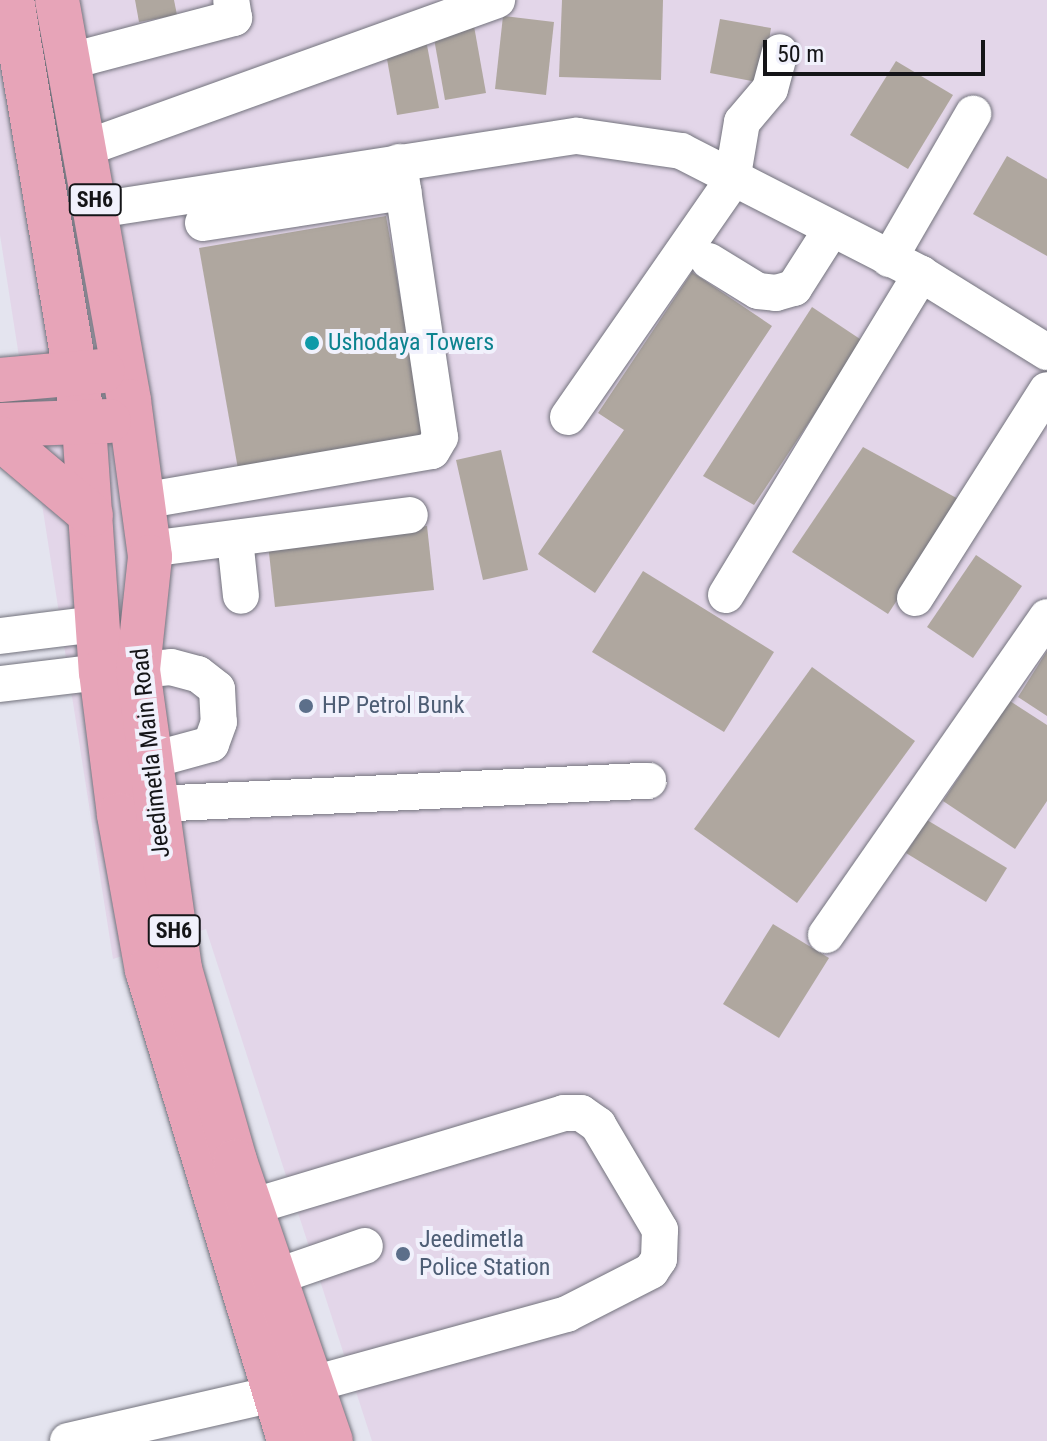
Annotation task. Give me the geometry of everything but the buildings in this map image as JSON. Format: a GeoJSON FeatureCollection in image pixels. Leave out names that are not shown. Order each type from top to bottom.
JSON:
{"type":"FeatureCollection","features":[{"type":"Feature","properties":{"kind":"main road","name":"Jeedimetla Main Road"},"geometry":{"type":"LineString","coordinates":[[12,0],[97,423],[91,515],[97,624],[125,663],[151,782],[180,969],[275,1277],[292,1389],[289,1441]]}},
{"type":"Feature","properties":{"kind":"main road"},"geometry":{"type":"LineString","coordinates":[[1,377],[89,372],[35,0]]}},
{"type":"Feature","properties":{"kind":"main road","name":"Jeedimetla Main Road"},"geometry":{"type":"LineString","coordinates":[[57,0],[97,210],[149,549],[125,663],[119,815],[147,970],[292,1389],[331,1441]]}},
{"type":"Feature","properties":{"kind":"main road"},"geometry":{"type":"LineString","coordinates":[[0,425],[97,423],[125,663]]}},
{"type":"Feature","properties":{"kind":"main road"},"geometry":{"type":"LineString","coordinates":[[0,438],[91,515]]}},
{"type":"Feature","properties":{"kind":"street"},"geometry":{"type":"LineString","coordinates":[[67,62],[234,18],[231,0]]}},
{"type":"Feature","properties":{"kind":"street"},"geometry":{"type":"LineString","coordinates":[[86,148],[497,0]]}},
{"type":"Feature","properties":{"kind":"street"},"geometry":{"type":"LineString","coordinates":[[568,417],[732,181],[742,122],[770,89],[780,52]]}},
{"type":"Feature","properties":{"kind":"street"},"geometry":{"type":"LineString","coordinates":[[726,595],[905,266],[973,114]]}},
{"type":"Feature","properties":{"kind":"street"},"geometry":{"type":"LineString","coordinates":[[97,210],[324,189],[402,177],[577,136],[681,151],[732,181],[905,266],[1047,352]]}},
{"type":"Feature","properties":{"kind":"street"},"geometry":{"type":"LineString","coordinates":[[142,501],[432,451],[440,437],[402,177]]}},
{"type":"Feature","properties":{"kind":"street"},"geometry":{"type":"LineString","coordinates":[[203,223],[324,189]]}},
{"type":"Feature","properties":{"kind":"street"},"geometry":{"type":"LineString","coordinates":[[709,261],[758,291],[776,293],[794,288],[831,230]]}},
{"type":"Feature","properties":{"kind":"street"},"geometry":{"type":"LineString","coordinates":[[915,598],[1047,390]]}},
{"type":"Feature","properties":{"kind":"street"},"geometry":{"type":"LineString","coordinates":[[149,549],[410,515]]}},
{"type":"Feature","properties":{"kind":"street"},"geometry":{"type":"LineString","coordinates":[[235,539],[241,596]]}},
{"type":"Feature","properties":{"kind":"street"},"geometry":{"type":"LineString","coordinates":[[826,935],[1047,617]]}},
{"type":"Feature","properties":{"kind":"street"},"geometry":{"type":"LineString","coordinates":[[0,636],[97,624]]}},
{"type":"Feature","properties":{"kind":"street"},"geometry":{"type":"LineString","coordinates":[[0,684],[125,663],[171,667],[198,674],[217,689],[219,722],[211,744],[151,782]]}},
{"type":"Feature","properties":{"kind":"street"},"geometry":{"type":"LineString","coordinates":[[151,782],[648,781]]}},
{"type":"Feature","properties":{"kind":"street"},"geometry":{"type":"LineString","coordinates":[[68,1441],[292,1389],[567,1314],[651,1271],[659,1259],[660,1230],[598,1125],[581,1113],[564,1113],[251,1207]]}},
{"type":"Feature","properties":{"kind":"street"},"geometry":{"type":"LineString","coordinates":[[275,1277],[365,1246]]}},
{"type":"Feature","properties":{"kind":"shaded area"},"geometry":{"type":"Polygon","coordinates":[[[0,0],[1047,0],[1047,1441],[372,1441],[206,929],[113,959],[0,235],[0,0]]]}},
{"type":"Feature","properties":{"kind":"place","name":"Ushodaya Towers"},"geometry":{"type":"Point","coordinates":[312,343]}},
{"type":"Feature","properties":{"kind":"place","name":"HP Petrol Bunk"},"geometry":{"type":"Point","coordinates":[306,706]}},
{"type":"Feature","properties":{"kind":"place","name":"Jeedimetla Police Station"},"geometry":{"type":"Point","coordinates":[403,1254]}}]}
